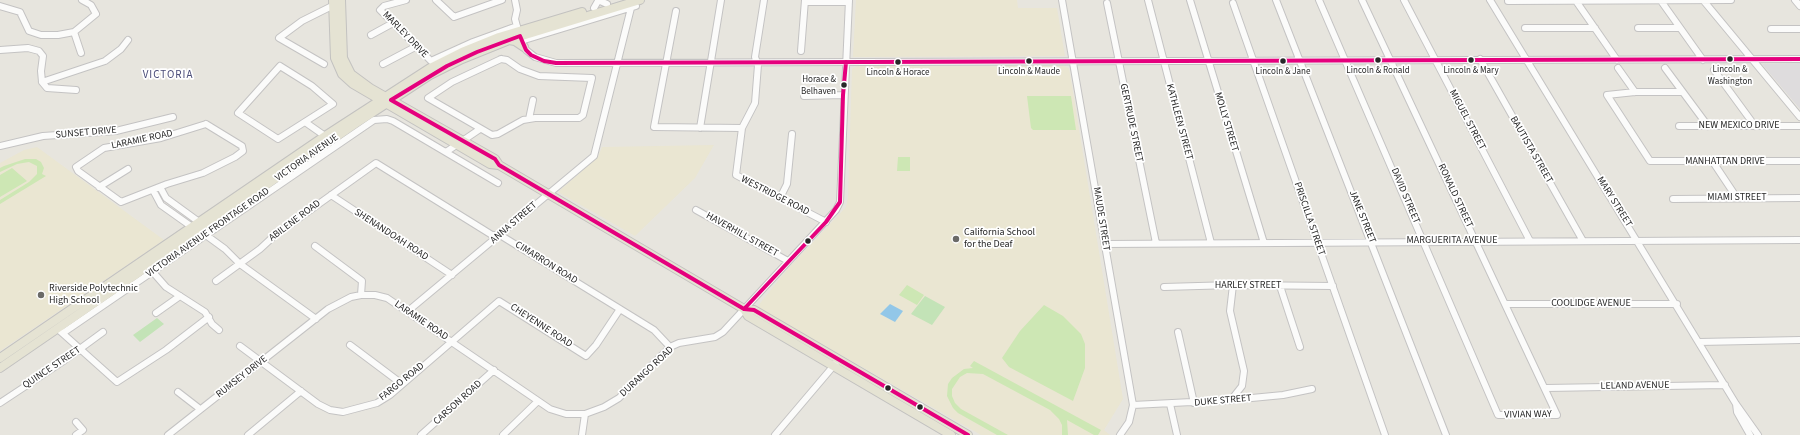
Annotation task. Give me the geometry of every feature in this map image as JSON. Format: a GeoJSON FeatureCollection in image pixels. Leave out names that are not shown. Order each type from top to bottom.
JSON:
{"type":"FeatureCollection","features":[{"type":"Feature","properties":{"kind":"main road"},"geometry":{"type":"LineString","coordinates":[[341,0],[343,51],[346,66],[351,74],[359,81],[385,100]]}},
{"type":"Feature","properties":{"kind":"main road","name":"VICTORIA AVENUE"},"geometry":{"type":"LineString","coordinates":[[0,358],[325,136],[385,100],[447,66],[509,40],[594,8],[622,0]]}},
{"type":"Feature","properties":{"kind":"main road","name":"VICTORIA AVENUE"},"geometry":{"type":"LineString","coordinates":[[0,368],[60,331],[203,233],[385,100],[452,56],[640,0]]}},
{"type":"Feature","properties":{"kind":"main road"},"geometry":{"type":"LineString","coordinates":[[333,3],[333,37],[337,65],[342,74],[353,84],[385,100],[459,143],[490,164],[499,165],[548,193],[744,309],[748,316],[968,435]]}},
{"type":"Feature","properties":{"kind":"main road"},"geometry":{"type":"LineString","coordinates":[[509,40],[515,41],[520,36]]}},
{"type":"Feature","properties":{"kind":"main road"},"geometry":{"type":"LineString","coordinates":[[836,363],[951,435]]}},
{"type":"Feature","properties":{"kind":"street"},"geometry":{"type":"LineString","coordinates":[[0,6],[20,12],[29,31],[41,34],[58,34],[74,32],[96,14],[91,5],[82,0]]}},
{"type":"Feature","properties":{"kind":"street"},"geometry":{"type":"LineString","coordinates":[[324,64],[279,38],[304,20],[341,0]]}},
{"type":"Feature","properties":{"kind":"street","name":"MARLEY DRIVE"},"geometry":{"type":"LineString","coordinates":[[406,0],[381,8],[380,10],[431,61],[473,42],[520,36]]}},
{"type":"Feature","properties":{"kind":"street"},"geometry":{"type":"LineString","coordinates":[[436,0],[454,17],[502,0]]}},
{"type":"Feature","properties":{"kind":"street"},"geometry":{"type":"LineString","coordinates":[[515,0],[520,36],[531,55],[544,61],[578,63],[1800,59]]}},
{"type":"Feature","properties":{"kind":"street"},"geometry":{"type":"LineString","coordinates":[[700,128],[721,0]]}},
{"type":"Feature","properties":{"kind":"street","name":"WESTRIDGE ROAD"},"geometry":{"type":"LineString","coordinates":[[764,0],[755,57],[758,65],[755,103],[742,128],[736,175],[826,222]]}},
{"type":"Feature","properties":{"kind":"street","name":"MAUDE STREET"},"geometry":{"type":"LineString","coordinates":[[1062,0],[1133,405],[1129,422],[1120,435]]}},
{"type":"Feature","properties":{"kind":"street","name":"KATHLEEN STREET"},"geometry":{"type":"LineString","coordinates":[[1148,0],[1211,243]]}},
{"type":"Feature","properties":{"kind":"street","name":"MOLLY STREET"},"geometry":{"type":"LineString","coordinates":[[1190,0],[1207,60],[1264,243]]}},
{"type":"Feature","properties":{"kind":"street","name":"JANE STREET"},"geometry":{"type":"LineString","coordinates":[[1276,0],[1372,242],[1446,435]]}},
{"type":"Feature","properties":{"kind":"street","name":"DAVID STREET"},"geometry":{"type":"LineString","coordinates":[[1318,0],[1346,60],[1498,415]]}},
{"type":"Feature","properties":{"kind":"street","name":"RONALD STREET"},"geometry":{"type":"LineString","coordinates":[[1362,0],[1558,415]]}},
{"type":"Feature","properties":{"kind":"street","name":"MIGUEL STREET"},"geometry":{"type":"LineString","coordinates":[[1404,0],[1530,241]]}},
{"type":"Feature","properties":{"kind":"street","name":"MARY STREET"},"geometry":{"type":"LineString","coordinates":[[1490,0],[1677,304],[1736,404],[1758,435]]}},
{"type":"Feature","properties":{"kind":"street"},"geometry":{"type":"LineString","coordinates":[[1703,0],[1800,117]]}},
{"type":"Feature","properties":{"kind":"street"},"geometry":{"type":"LineString","coordinates":[[1508,1],[1731,0]]}},
{"type":"Feature","properties":{"kind":"street"},"geometry":{"type":"LineString","coordinates":[[1795,0],[1800,6]]}},
{"type":"Feature","properties":{"kind":"street"},"geometry":{"type":"LineString","coordinates":[[594,8],[598,1],[608,4]]}},
{"type":"Feature","properties":{"kind":"street"},"geometry":{"type":"LineString","coordinates":[[801,51],[805,1],[849,1]]}},
{"type":"Feature","properties":{"kind":"street","name":"DURANGO ROAD"},"geometry":{"type":"LineString","coordinates":[[585,414],[604,407],[619,398],[670,347],[679,343],[715,337],[723,332],[836,210],[840,202],[843,95],[849,1]]}},
{"type":"Feature","properties":{"kind":"street"},"geometry":{"type":"LineString","coordinates":[[1576,1],[1617,60]]}},
{"type":"Feature","properties":{"kind":"street"},"geometry":{"type":"LineString","coordinates":[[1661,1],[1703,60]]}},
{"type":"Feature","properties":{"kind":"street","name":"PRISCILLA STREET"},"geometry":{"type":"LineString","coordinates":[[1233,2],[1385,435]]}},
{"type":"Feature","properties":{"kind":"street","name":"GERTRUDE STREET"},"geometry":{"type":"LineString","coordinates":[[1107,3],[1156,243]]}},
{"type":"Feature","properties":{"kind":"street","name":"ANNA STREET"},"geometry":{"type":"LineString","coordinates":[[408,311],[594,156],[633,7],[520,36]]}},
{"type":"Feature","properties":{"kind":"street"},"geometry":{"type":"LineString","coordinates":[[676,11],[654,127],[742,128]]}},
{"type":"Feature","properties":{"kind":"street"},"geometry":{"type":"LineString","coordinates":[[371,35],[393,23]]}},
{"type":"Feature","properties":{"kind":"street"},"geometry":{"type":"LineString","coordinates":[[1525,28],[1595,28]]}},
{"type":"Feature","properties":{"kind":"street"},"geometry":{"type":"LineString","coordinates":[[1638,28],[1680,28]]}},
{"type":"Feature","properties":{"kind":"street"},"geometry":{"type":"LineString","coordinates":[[1771,29],[1800,29]]}},
{"type":"Feature","properties":{"kind":"street"},"geometry":{"type":"LineString","coordinates":[[74,32],[81,53]]}},
{"type":"Feature","properties":{"kind":"street"},"geometry":{"type":"LineString","coordinates":[[42,82],[92,67],[105,61],[121,49],[128,40]]}},
{"type":"Feature","properties":{"kind":"street"},"geometry":{"type":"LineString","coordinates":[[383,64],[417,46]]}},
{"type":"Feature","properties":{"kind":"street"},"geometry":{"type":"LineString","coordinates":[[0,50],[28,48],[39,51],[43,56],[41,71],[42,82],[47,88],[76,90]]}},
{"type":"Feature","properties":{"kind":"street"},"geometry":{"type":"LineString","coordinates":[[501,59],[507,60],[520,69],[539,76],[574,77],[590,77],[593,80],[583,116],[579,118],[529,119],[516,123],[495,136],[429,100],[428,98],[452,82],[501,59]]}},
{"type":"Feature","properties":{"kind":"street","name":"BAUTISTA STREET"},"geometry":{"type":"LineString","coordinates":[[1480,60],[1583,241]]}},
{"type":"Feature","properties":{"kind":"street"},"geometry":{"type":"LineString","coordinates":[[574,77],[578,63]]}},
{"type":"Feature","properties":{"kind":"street"},"geometry":{"type":"LineString","coordinates":[[280,66],[312,86],[333,104],[305,122],[278,140],[238,114],[280,66]]}},
{"type":"Feature","properties":{"kind":"street"},"geometry":{"type":"LineString","coordinates":[[1618,68],[1635,92],[1682,92]]}},
{"type":"Feature","properties":{"kind":"street"},"geometry":{"type":"LineString","coordinates":[[1665,68],[1708,126]]}},
{"type":"Feature","properties":{"kind":"street"},"geometry":{"type":"LineString","coordinates":[[1714,70],[1755,126]]}},
{"type":"Feature","properties":{"kind":"street","name":"MANHATTAN DRIVE"},"geometry":{"type":"LineString","coordinates":[[1635,92],[1607,95],[1650,161],[1800,161]]}},
{"type":"Feature","properties":{"kind":"street"},"geometry":{"type":"LineString","coordinates":[[804,96],[843,95]]}},
{"type":"Feature","properties":{"kind":"street"},"geometry":{"type":"LineString","coordinates":[[529,119],[534,100]]}},
{"type":"Feature","properties":{"kind":"street","name":"SUNSET DRIVE"},"geometry":{"type":"LineString","coordinates":[[0,146],[43,136],[116,131],[173,117]]}},
{"type":"Feature","properties":{"kind":"street","name":"VICTORIA AVENUE FRONTAGE ROAD"},"geometry":{"type":"LineString","coordinates":[[60,331],[152,272],[203,233],[374,120],[393,120],[446,152]]}},
{"type":"Feature","properties":{"kind":"street"},"geometry":{"type":"LineString","coordinates":[[305,122],[325,136]]}},
{"type":"Feature","properties":{"kind":"street","name":"LARAMIE ROAD"},"geometry":{"type":"LineString","coordinates":[[206,124],[242,146],[243,151],[235,157],[203,173],[121,202],[99,187],[78,171],[76,167],[104,148],[161,138],[206,124]]}},
{"type":"Feature","properties":{"kind":"street","name":"NEW MEXICO DRIVE"},"geometry":{"type":"LineString","coordinates":[[1679,126],[1800,126]]}},
{"type":"Feature","properties":{"kind":"street"},"geometry":{"type":"LineString","coordinates":[[479,128],[446,152],[498,183]]}},
{"type":"Feature","properties":{"kind":"street"},"geometry":{"type":"LineString","coordinates":[[780,198],[787,184],[792,134]]}},
{"type":"Feature","properties":{"kind":"street"},"geometry":{"type":"LineString","coordinates":[[1713,162],[1737,198]]}},
{"type":"Feature","properties":{"kind":"street","name":"ABILENE ROAD"},"geometry":{"type":"LineString","coordinates":[[216,281],[260,249],[274,236],[376,163]]}},
{"type":"Feature","properties":{"kind":"street","name":"CIMARRON ROAD"},"geometry":{"type":"LineString","coordinates":[[376,163],[492,235],[500,235],[654,330],[670,347]]}},
{"type":"Feature","properties":{"kind":"street"},"geometry":{"type":"LineString","coordinates":[[99,187],[128,169]]}},
{"type":"Feature","properties":{"kind":"street"},"geometry":{"type":"LineString","coordinates":[[160,187],[166,198],[195,224]]}},
{"type":"Feature","properties":{"kind":"street"},"geometry":{"type":"LineString","coordinates":[[153,190],[161,205],[195,224]]}},
{"type":"Feature","properties":{"kind":"street","name":"SHENANDOAH ROAD"},"geometry":{"type":"LineString","coordinates":[[331,195],[452,275]]}},
{"type":"Feature","properties":{"kind":"street","name":"MIAMI STREET"},"geometry":{"type":"LineString","coordinates":[[1674,199],[1800,198]]}},
{"type":"Feature","properties":{"kind":"street","name":"HAVERHILL STREET"},"geometry":{"type":"LineString","coordinates":[[696,210],[788,261]]}},
{"type":"Feature","properties":{"kind":"street"},"geometry":{"type":"LineString","coordinates":[[203,233],[225,249],[240,264],[316,319]]}},
{"type":"Feature","properties":{"kind":"street","name":"MARGUERITA AVENUE"},"geometry":{"type":"LineString","coordinates":[[1105,244],[1800,240]]}},
{"type":"Feature","properties":{"kind":"street"},"geometry":{"type":"LineString","coordinates":[[315,246],[362,281],[361,295]]}},
{"type":"Feature","properties":{"kind":"street"},"geometry":{"type":"LineString","coordinates":[[152,272],[166,287],[195,304],[209,317],[212,324],[219,330]]}},
{"type":"Feature","properties":{"kind":"street"},"geometry":{"type":"LineString","coordinates":[[1231,400],[1242,386],[1244,371],[1230,311],[1233,285]]}},
{"type":"Feature","properties":{"kind":"street","name":"HARLEY STREET"},"geometry":{"type":"LineString","coordinates":[[1164,287],[1233,285],[1333,286]]}},
{"type":"Feature","properties":{"kind":"street"},"geometry":{"type":"LineString","coordinates":[[1280,286],[1300,347]]}},
{"type":"Feature","properties":{"kind":"street","name":"LARAMIE ROAD"},"geometry":{"type":"LineString","coordinates":[[316,319],[337,303],[361,295],[375,295],[387,298],[538,401],[558,412],[585,414]]}},
{"type":"Feature","properties":{"kind":"street"},"geometry":{"type":"LineString","coordinates":[[156,313],[180,296]]}},
{"type":"Feature","properties":{"kind":"street","name":"CHEYENNE ROAD"},"geometry":{"type":"LineString","coordinates":[[451,341],[497,302],[501,301],[586,356],[596,345],[620,309]]}},
{"type":"Feature","properties":{"kind":"street","name":"COOLIDGE AVENUE"},"geometry":{"type":"LineString","coordinates":[[1506,304],[1677,304]]}},
{"type":"Feature","properties":{"kind":"street"},"geometry":{"type":"LineString","coordinates":[[60,331],[114,381],[122,380],[209,317]]}},
{"type":"Feature","properties":{"kind":"street","name":"RUMSEY DRIVE"},"geometry":{"type":"LineString","coordinates":[[168,435],[316,319]]}},
{"type":"Feature","properties":{"kind":"street","name":"QUINCE STREET"},"geometry":{"type":"LineString","coordinates":[[0,403],[81,349],[103,332]]}},
{"type":"Feature","properties":{"kind":"street"},"geometry":{"type":"LineString","coordinates":[[1178,332],[1194,403]]}},
{"type":"Feature","properties":{"kind":"street"},"geometry":{"type":"LineString","coordinates":[[1699,342],[1800,340]]}},
{"type":"Feature","properties":{"kind":"street","name":"FARGO ROAD"},"geometry":{"type":"LineString","coordinates":[[240,346],[318,404],[330,410],[344,412],[356,410],[377,403],[402,384],[451,341]]}},
{"type":"Feature","properties":{"kind":"street"},"geometry":{"type":"LineString","coordinates":[[350,345],[402,384]]}},
{"type":"Feature","properties":{"kind":"street"},"geometry":{"type":"LineString","coordinates":[[775,435],[836,363]]}},
{"type":"Feature","properties":{"kind":"street","name":"CARSON ROAD"},"geometry":{"type":"LineString","coordinates":[[421,435],[494,370]]}},
{"type":"Feature","properties":{"kind":"street","name":"LELAND AVENUE"},"geometry":{"type":"LineString","coordinates":[[1546,388],[1725,385]]}},
{"type":"Feature","properties":{"kind":"street","name":"DUKE STREET"},"geometry":{"type":"LineString","coordinates":[[1133,405],[1231,400],[1282,395],[1312,389]]}},
{"type":"Feature","properties":{"kind":"street"},"geometry":{"type":"LineString","coordinates":[[248,435],[301,391]]}},
{"type":"Feature","properties":{"kind":"street"},"geometry":{"type":"LineString","coordinates":[[178,392],[200,409]]}},
{"type":"Feature","properties":{"kind":"street"},"geometry":{"type":"LineString","coordinates":[[503,435],[538,401]]}},
{"type":"Feature","properties":{"kind":"street"},"geometry":{"type":"LineString","coordinates":[[1170,404],[1177,435]]}},
{"type":"Feature","properties":{"kind":"street","name":"MARY STREET"},"geometry":{"type":"LineString","coordinates":[[1736,404],[1737,412],[1750,435]]}},
{"type":"Feature","properties":{"kind":"street"},"geometry":{"type":"LineString","coordinates":[[582,435],[585,414]]}},
{"type":"Feature","properties":{"kind":"street","name":"VIVIAN WAY"},"geometry":{"type":"LineString","coordinates":[[1498,415],[1558,415]]}},
{"type":"Feature","properties":{"kind":"street"},"geometry":{"type":"LineString","coordinates":[[76,422],[83,430],[76,435]]}},
{"type":"Feature","properties":{"kind":"shaded area"},"geometry":{"type":"Polygon","coordinates":[[[856,0],[1017,0],[1018,8],[1057,8],[1065,56],[853,57],[856,0]]]}},
{"type":"Feature","properties":{"kind":"shaded area"},"geometry":{"type":"Polygon","coordinates":[[[1800,63],[1800,109],[1762,64],[1800,63]]]}},
{"type":"Feature","properties":{"kind":"shaded area","name":"California School for the Deaf"},"geometry":{"type":"Polygon","coordinates":[[[856,66],[1064,66],[1069,68],[1123,399],[1104,430],[1110,435],[981,435],[757,307],[787,270],[846,207],[848,197],[852,69],[856,66]]]}},
{"type":"Feature","properties":{"kind":"shaded area"},"geometry":{"type":"Polygon","coordinates":[[[714,145],[695,178],[635,236],[558,192],[598,157],[602,147],[714,145]]]}},
{"type":"Feature","properties":{"kind":"shaded area","name":"Riverside Polytechnic High School"},"geometry":{"type":"Polygon","coordinates":[[[37,147],[164,240],[0,351],[0,163],[24,150],[37,147]]]}},
{"type":"Feature","properties":{"kind":"green space"},"geometry":{"type":"Polygon","coordinates":[[[1027,96],[1071,96],[1076,130],[1033,130],[1031,128],[1027,96]]]}},
{"type":"Feature","properties":{"kind":"green space"},"geometry":{"type":"Polygon","coordinates":[[[898,157],[910,157],[910,171],[897,171],[898,157]]]}},
{"type":"Feature","properties":{"kind":"green space"},"geometry":{"type":"Polygon","coordinates":[[[25,159],[36,159],[41,162],[44,168],[42,174],[46,176],[0,204],[0,200],[29,182],[37,174],[37,166],[29,162],[17,164],[0,172],[0,168],[25,159]]]}},
{"type":"Feature","properties":{"kind":"green space"},"geometry":{"type":"Polygon","coordinates":[[[12,168],[27,181],[0,197],[0,175],[12,168]]]}},
{"type":"Feature","properties":{"kind":"green space"},"geometry":{"type":"Polygon","coordinates":[[[907,285],[924,295],[917,305],[899,295],[907,285]]]}},
{"type":"Feature","properties":{"kind":"green space"},"geometry":{"type":"Polygon","coordinates":[[[925,296],[945,307],[932,325],[911,314],[925,296]]]}},
{"type":"Feature","properties":{"kind":"green space"},"geometry":{"type":"Polygon","coordinates":[[[1044,305],[1063,316],[1081,334],[1085,344],[1085,368],[1073,401],[1009,367],[1002,358],[1020,331],[1044,305]]]}},
{"type":"Feature","properties":{"kind":"green space"},"geometry":{"type":"Polygon","coordinates":[[[157,318],[164,324],[140,342],[133,335],[157,318]]]}},
{"type":"Feature","properties":{"kind":"green space"},"geometry":{"type":"Polygon","coordinates":[[[974,361],[1101,430],[1098,435],[1094,435],[1067,420],[1068,435],[1062,435],[1062,425],[1059,419],[1050,410],[983,374],[967,373],[960,377],[952,389],[952,396],[955,403],[961,409],[1008,435],[997,435],[958,413],[953,408],[947,396],[948,384],[952,378],[964,369],[973,368],[970,366],[974,361]]]}},
{"type":"Feature","properties":{"kind":"water"},"geometry":{"type":"Polygon","coordinates":[[[890,304],[903,311],[895,322],[880,314],[890,304]]]}},
{"type":"Feature","properties":{"kind":"transit line"},"geometry":{"type":"LineString","coordinates":[[968,435],[754,310],[744,309],[499,165],[495,159],[391,100],[447,66],[477,52],[520,36],[526,50],[531,55],[544,61],[556,63],[1800,59]]}},
{"type":"Feature","properties":{"kind":"transit line"},"geometry":{"type":"LineString","coordinates":[[744,309],[826,222],[840,202],[843,95],[846,62]]}},
{"type":"Feature","properties":{"kind":"place","name":"Lincoln & Washington"},"geometry":{"type":"Point","coordinates":[1730,59]}},
{"type":"Feature","properties":{"kind":"place","name":"Lincoln & Ronald"},"geometry":{"type":"Point","coordinates":[1378,60]}},
{"type":"Feature","properties":{"kind":"place","name":"Lincoln & Mary"},"geometry":{"type":"Point","coordinates":[1471,60]}},
{"type":"Feature","properties":{"kind":"place","name":"Lincoln & Maude"},"geometry":{"type":"Point","coordinates":[1029,61]}},
{"type":"Feature","properties":{"kind":"place","name":"Lincoln & Jane"},"geometry":{"type":"Point","coordinates":[1283,61]}},
{"type":"Feature","properties":{"kind":"place","name":"Lincoln & Horace"},"geometry":{"type":"Point","coordinates":[898,62]}},
{"type":"Feature","properties":{"kind":"place","name":"Horace & Belhaven"},"geometry":{"type":"Point","coordinates":[844,85]}},
{"type":"Feature","properties":{"kind":"place","name":"California School for the Deaf"},"geometry":{"type":"Point","coordinates":[956,239]}},
{"type":"Feature","properties":{"kind":"place","name":"Riverside Polytechnic High School"},"geometry":{"type":"Point","coordinates":[41,295]}},
{"type":"Feature","properties":{"kind":"district","name":"VICTORIA"},"geometry":{"type":"Point","coordinates":[168,76]}}]}
